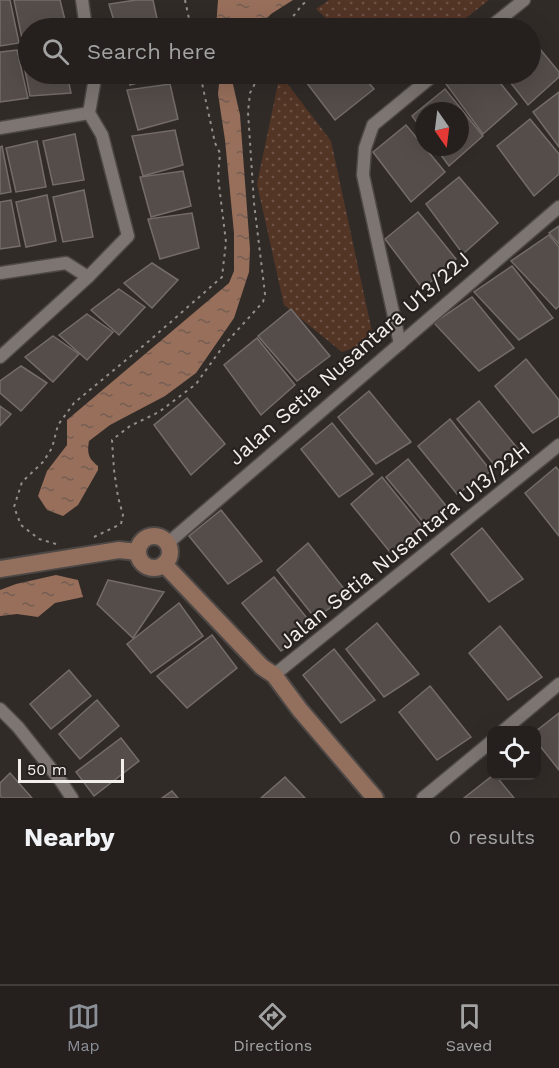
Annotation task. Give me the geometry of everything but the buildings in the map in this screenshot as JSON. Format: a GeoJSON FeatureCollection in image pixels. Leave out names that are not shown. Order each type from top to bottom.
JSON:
{"type":"FeatureCollection","features":[{"type":"Feature","properties":{"kind":"street"},"geometry":{"type":"LineString","coordinates":[[82,0],[85,18]]}},
{"type":"Feature","properties":{"kind":"street"},"geometry":{"type":"LineString","coordinates":[[502,18],[524,0]]}},
{"type":"Feature","properties":{"kind":"street"},"geometry":{"type":"LineString","coordinates":[[0,357],[88,277],[128,236],[102,135],[89,113],[94,84]]}},
{"type":"Feature","properties":{"kind":"street"},"geometry":{"type":"LineString","coordinates":[[400,344],[363,175],[365,148],[373,125],[423,84]]}},
{"type":"Feature","properties":{"kind":"street"},"geometry":{"type":"LineString","coordinates":[[0,128],[89,113]]}},
{"type":"Feature","properties":{"kind":"street","name":"Jalan Setia Nusantara U13/22J"},"geometry":{"type":"LineString","coordinates":[[168,543],[559,207]]}},
{"type":"Feature","properties":{"kind":"street"},"geometry":{"type":"LineString","coordinates":[[0,273],[66,263],[88,277]]}},
{"type":"Feature","properties":{"kind":"street","name":"Jalan Setia Nusantara U13/22H"},"geometry":{"type":"LineString","coordinates":[[274,675],[559,445]]}},
{"type":"Feature","properties":{"kind":"street"},"geometry":{"type":"LineString","coordinates":[[150,537],[160,537],[168,543],[170,552],[167,561],[155,568],[141,561],[138,552],[142,542],[150,537]]}},
{"type":"Feature","properties":{"kind":"street"},"geometry":{"type":"LineString","coordinates":[[0,569],[119,550],[138,552]]}},
{"type":"Feature","properties":{"kind":"street"},"geometry":{"type":"LineString","coordinates":[[164,564],[262,667],[274,675],[300,710],[375,798]]}},
{"type":"Feature","properties":{"kind":"street"},"geometry":{"type":"LineString","coordinates":[[509,726],[559,684]]}},
{"type":"Feature","properties":{"kind":"street"},"geometry":{"type":"LineString","coordinates":[[0,709],[18,727],[72,798]]}},
{"type":"Feature","properties":{"kind":"street"},"geometry":{"type":"LineString","coordinates":[[423,798],[487,745]]}},
{"type":"Feature","properties":{"kind":"path"},"geometry":{"type":"LineString","coordinates":[[185,0],[189,18]]}},
{"type":"Feature","properties":{"kind":"path"},"geometry":{"type":"LineString","coordinates":[[292,18],[308,0]]}},
{"type":"Feature","properties":{"kind":"path"},"geometry":{"type":"LineString","coordinates":[[63,543],[54,544],[39,539],[21,525],[14,507],[22,482],[43,462],[52,448],[58,425],[74,403],[222,277],[226,242],[218,177],[220,153],[215,143],[202,84]]}},
{"type":"Feature","properties":{"kind":"path"},"geometry":{"type":"LineString","coordinates":[[92,538],[120,524],[123,515],[114,470],[112,440],[130,426],[159,412],[196,384],[224,345],[263,302],[265,294],[254,203],[248,112],[250,93],[255,84]]}},
{"type":"Feature","properties":{"kind":"shaded area"},"geometry":{"type":"Polygon","coordinates":[[[329,0],[489,0],[466,18],[326,18],[316,9],[329,0]]]}},
{"type":"Feature","properties":{"kind":"shaded area"},"geometry":{"type":"Polygon","coordinates":[[[278,84],[288,84],[331,141],[374,341],[342,352],[284,305],[257,184],[278,84]]]}},
{"type":"Feature","properties":{"kind":"water"},"geometry":{"type":"Polygon","coordinates":[[[218,0],[293,0],[267,18],[217,18],[218,0]]]}},
{"type":"Feature","properties":{"kind":"water"},"geometry":{"type":"Polygon","coordinates":[[[219,84],[233,84],[240,115],[250,249],[249,272],[234,318],[196,373],[165,396],[110,425],[89,441],[89,455],[98,466],[98,470],[78,505],[63,516],[47,510],[38,496],[47,471],[67,445],[67,420],[229,283],[234,271],[234,233],[218,94],[219,84]]]}},
{"type":"Feature","properties":{"kind":"water"},"geometry":{"type":"Polygon","coordinates":[[[56,575],[78,580],[83,597],[55,603],[38,617],[17,614],[0,616],[0,590],[56,575]]]}}]}
